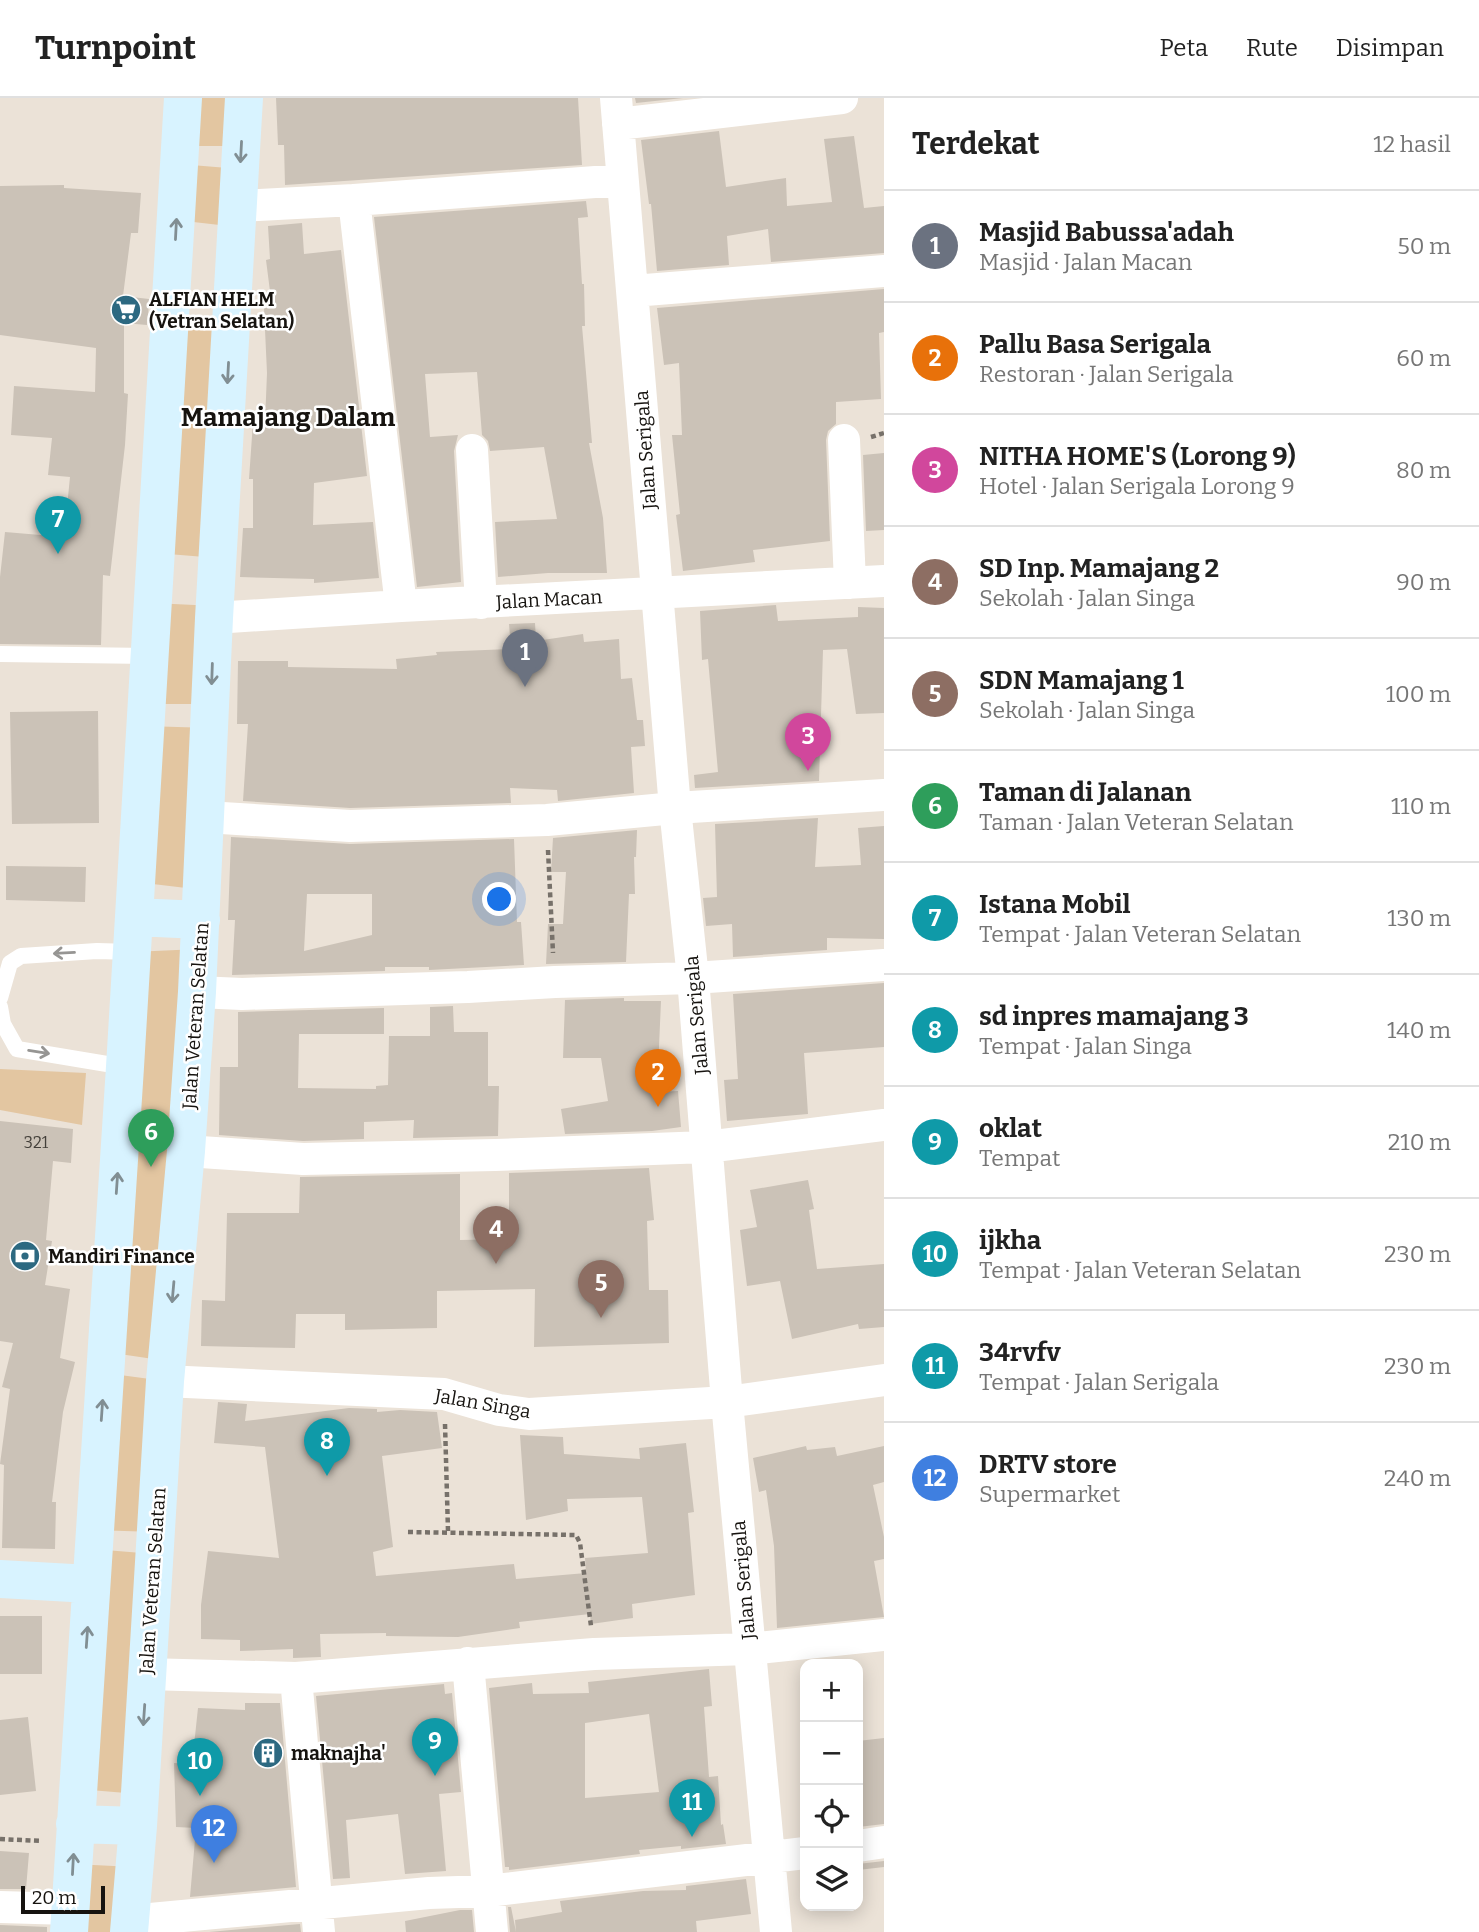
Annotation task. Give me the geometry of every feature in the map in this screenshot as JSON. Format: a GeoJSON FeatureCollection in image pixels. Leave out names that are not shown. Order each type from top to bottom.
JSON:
{"type":"FeatureCollection","features":[{"type":"Feature","properties":{"kind":"main road"},"geometry":{"type":"LineString","coordinates":[[70,1920],[183,98]]}},
{"type":"Feature","properties":{"kind":"main road","name":"Jalan Veteran Selatan"},"geometry":{"type":"LineString","coordinates":[[129,1926],[138,1826],[165,1381],[197,992],[214,618],[244,98]]}},
{"type":"Feature","properties":{"kind":"main road"},"geometry":{"type":"LineString","coordinates":[[172,297],[232,305]]}},
{"type":"Feature","properties":{"kind":"main road"},"geometry":{"type":"LineString","coordinates":[[133,935],[201,920]]}},
{"type":"Feature","properties":{"kind":"main road"},"geometry":{"type":"LineString","coordinates":[[0,1579],[90,1584]]}},
{"type":"Feature","properties":{"kind":"main road"},"geometry":{"type":"LineString","coordinates":[[75,1833],[138,1826]]}},
{"type":"Feature","properties":{"kind":"street"},"geometry":{"type":"LineString","coordinates":[[617,111],[842,98]]}},
{"type":"Feature","properties":{"kind":"street","name":"Jalan Serigala"},"geometry":{"type":"LineString","coordinates":[[617,111],[674,808],[693,978],[727,1402],[776,1932]]}},
{"type":"Feature","properties":{"kind":"street"},"geometry":{"type":"LineString","coordinates":[[239,206],[622,180]]}},
{"type":"Feature","properties":{"kind":"street"},"geometry":{"type":"LineString","coordinates":[[354,200],[401,606]]}},
{"type":"Feature","properties":{"kind":"street"},"geometry":{"type":"LineString","coordinates":[[633,291],[884,271]]}},
{"type":"Feature","properties":{"kind":"street"},"geometry":{"type":"LineString","coordinates":[[844,440],[850,583]]}},
{"type":"Feature","properties":{"kind":"street"},"geometry":{"type":"LineString","coordinates":[[472,450],[481,603]]}},
{"type":"Feature","properties":{"kind":"street","name":"Jalan Macan"},"geometry":{"type":"LineString","coordinates":[[214,618],[884,582]]}},
{"type":"Feature","properties":{"kind":"street"},"geometry":{"type":"LineString","coordinates":[[206,817],[350,826],[547,820],[674,808],[884,795]]}},
{"type":"Feature","properties":{"kind":"street"},"geometry":{"type":"LineString","coordinates":[[197,992],[282,993],[468,988],[555,982],[693,978],[884,965]]}},
{"type":"Feature","properties":{"kind":"street"},"geometry":{"type":"LineString","coordinates":[[186,1151],[303,1158],[495,1155],[706,1146],[884,1125]]}},
{"type":"Feature","properties":{"kind":"street","name":"Jalan Singa"},"geometry":{"type":"LineString","coordinates":[[165,1381],[444,1394],[499,1410],[529,1414],[727,1402],[884,1380]]}},
{"type":"Feature","properties":{"kind":"street"},"geometry":{"type":"LineString","coordinates":[[146,1674],[296,1678],[594,1654],[749,1649],[884,1635]]}},
{"type":"Feature","properties":{"kind":"street"},"geometry":{"type":"LineString","coordinates":[[468,1663],[492,1932]]}},
{"type":"Feature","properties":{"kind":"street"},"geometry":{"type":"LineString","coordinates":[[296,1678],[318,1918]]}},
{"type":"Feature","properties":{"kind":"street"},"geometry":{"type":"LineString","coordinates":[[863,1845],[884,1842]]}},
{"type":"Feature","properties":{"kind":"street"},"geometry":{"type":"LineString","coordinates":[[129,1926],[318,1918],[429,1893],[488,1891],[800,1854]]}},
{"type":"Feature","properties":{"kind":"street"},"geometry":{"type":"LineString","coordinates":[[0,1907],[70,1920]]}},
{"type":"Feature","properties":{"kind":"lane"},"geometry":{"type":"LineString","coordinates":[[0,654],[150,656]]}},
{"type":"Feature","properties":{"kind":"lane"},"geometry":{"type":"LineString","coordinates":[[0,998],[10,963],[21,956],[97,951],[133,935]]}},
{"type":"Feature","properties":{"kind":"lane"},"geometry":{"type":"LineString","coordinates":[[0,1007],[3,1024],[18,1049],[125,1067]]}},
{"type":"Feature","properties":{"kind":"path"},"geometry":{"type":"LineString","coordinates":[[547,820],[555,982]]}},
{"type":"Feature","properties":{"kind":"path"},"geometry":{"type":"LineString","coordinates":[[444,1394],[448,1531]]}},
{"type":"Feature","properties":{"kind":"path"},"geometry":{"type":"LineString","coordinates":[[408,1532],[576,1535],[580,1543],[594,1654]]}},
{"type":"Feature","properties":{"kind":"path"},"geometry":{"type":"LineString","coordinates":[[0,1839],[75,1833]]}},
{"type":"Feature","properties":{"kind":"shaded area"},"geometry":{"type":"Polygon","coordinates":[[[183,98],[244,98],[241,146],[180,146],[183,98]]]}},
{"type":"Feature","properties":{"kind":"shaded area"},"geometry":{"type":"Polygon","coordinates":[[[179,164],[240,169],[237,227],[176,220],[179,164]]]}},
{"type":"Feature","properties":{"kind":"shaded area"},"geometry":{"type":"Polygon","coordinates":[[[171,314],[231,318],[217,558],[156,553],[171,314]]]}},
{"type":"Feature","properties":{"kind":"shaded area"},"geometry":{"type":"Polygon","coordinates":[[[153,603],[215,606],[210,704],[146,704],[153,603]]]}},
{"type":"Feature","properties":{"kind":"shaded area"},"geometry":{"type":"Polygon","coordinates":[[[145,726],[210,728],[203,890],[136,882],[145,726]]]}},
{"type":"Feature","properties":{"kind":"shaded area"},"geometry":{"type":"Polygon","coordinates":[[[199,949],[167,1361],[106,1352],[132,952],[199,949]]]}},
{"type":"Feature","properties":{"kind":"shaded area"},"geometry":{"type":"Polygon","coordinates":[[[0,1069],[86,1073],[82,1125],[0,1110],[0,1069]]]}},
{"type":"Feature","properties":{"kind":"shaded area"},"geometry":{"type":"Polygon","coordinates":[[[105,1373],[165,1381],[155,1532],[94,1530],[105,1373]]]}},
{"type":"Feature","properties":{"kind":"shaded area"},"geometry":{"type":"Polygon","coordinates":[[[93,1549],[154,1554],[138,1794],[78,1789],[93,1549]]]}},
{"type":"Feature","properties":{"kind":"shaded area"},"geometry":{"type":"Polygon","coordinates":[[[73,1864],[134,1867],[129,1932],[69,1932],[73,1864]]]}},
{"type":"Feature","properties":{"kind":"building"},"geometry":{"type":"Polygon","coordinates":[[[276,98],[578,98],[582,165],[285,185],[284,145],[278,145],[276,98]]]}},
{"type":"Feature","properties":{"kind":"building"},"geometry":{"type":"Polygon","coordinates":[[[635,98],[683,98],[636,103],[635,98]]]}},
{"type":"Feature","properties":{"kind":"building"},"geometry":{"type":"Polygon","coordinates":[[[719,131],[726,187],[786,178],[787,206],[832,202],[824,139],[854,136],[864,208],[884,206],[884,253],[771,262],[768,229],[727,236],[729,265],[657,271],[651,204],[641,140],[719,131]]]}},
{"type":"Feature","properties":{"kind":"building"},"geometry":{"type":"Polygon","coordinates":[[[64,185],[64,188],[141,193],[138,233],[131,233],[123,296],[149,299],[148,318],[147,325],[124,323],[124,393],[128,394],[125,445],[110,576],[103,575],[101,645],[0,644],[0,577],[5,532],[64,537],[70,477],[48,475],[52,438],[11,435],[14,386],[95,392],[96,348],[0,335],[0,186],[64,185]]]}},
{"type":"Feature","properties":{"kind":"building"},"geometry":{"type":"Polygon","coordinates":[[[586,201],[588,217],[578,218],[584,284],[585,326],[582,326],[592,443],[589,443],[603,518],[607,573],[548,573],[498,577],[495,522],[557,519],[544,447],[490,451],[488,441],[482,435],[477,372],[425,374],[430,437],[458,435],[454,451],[461,582],[417,587],[374,217],[586,201]]]}},
{"type":"Feature","properties":{"kind":"building"},"geometry":{"type":"Polygon","coordinates":[[[302,223],[304,254],[341,250],[367,476],[314,483],[313,525],[373,522],[379,578],[314,583],[314,579],[240,577],[243,528],[253,528],[253,479],[249,479],[253,422],[265,422],[267,373],[264,308],[272,307],[266,260],[270,259],[268,226],[302,223]]]}},
{"type":"Feature","properties":{"kind":"building"},"geometry":{"type":"Polygon","coordinates":[[[884,289],[884,332],[879,333],[881,399],[836,402],[836,424],[828,431],[826,440],[830,541],[753,550],[755,562],[683,571],[676,515],[680,514],[672,435],[682,435],[679,363],[664,365],[657,308],[884,289]]]}},
{"type":"Feature","properties":{"kind":"building"},"geometry":{"type":"Polygon","coordinates":[[[884,453],[884,530],[866,531],[863,455],[884,453]]]}},
{"type":"Feature","properties":{"kind":"building"},"geometry":{"type":"Polygon","coordinates":[[[776,605],[778,621],[858,617],[858,607],[884,608],[884,713],[856,714],[847,649],[823,650],[819,781],[695,788],[694,775],[718,772],[708,659],[702,660],[700,611],[776,605]]]}},
{"type":"Feature","properties":{"kind":"building"},"geometry":{"type":"Polygon","coordinates":[[[535,623],[536,641],[583,634],[584,642],[619,639],[621,679],[632,678],[637,720],[643,720],[645,746],[631,747],[634,793],[558,801],[557,790],[510,788],[511,803],[350,808],[243,801],[248,724],[237,724],[238,661],[288,661],[288,667],[397,669],[396,659],[437,655],[436,652],[511,649],[509,624],[535,623]]]}},
{"type":"Feature","properties":{"kind":"building"},"geometry":{"type":"Polygon","coordinates":[[[98,711],[99,823],[12,824],[10,712],[98,711]]]}},
{"type":"Feature","properties":{"kind":"building"},"geometry":{"type":"Polygon","coordinates":[[[818,818],[815,867],[861,865],[858,828],[884,826],[884,939],[827,938],[827,950],[733,957],[732,924],[706,926],[703,898],[717,897],[715,824],[818,818]]]}},
{"type":"Feature","properties":{"kind":"building"},"geometry":{"type":"Polygon","coordinates":[[[637,830],[634,857],[635,894],[629,894],[626,962],[546,964],[548,924],[563,924],[566,872],[551,872],[553,838],[637,830]]]}},
{"type":"Feature","properties":{"kind":"building"},"geometry":{"type":"Polygon","coordinates":[[[231,837],[350,844],[514,839],[517,922],[521,922],[524,965],[429,970],[429,967],[385,967],[385,971],[232,975],[235,920],[228,920],[231,837]],[[307,894],[304,951],[372,935],[372,894],[307,894]]]}},
{"type":"Feature","properties":{"kind":"building"},"geometry":{"type":"Polygon","coordinates":[[[6,866],[86,867],[85,902],[6,900],[6,866]]]}},
{"type":"Feature","properties":{"kind":"building"},"geometry":{"type":"Polygon","coordinates":[[[884,983],[884,1047],[804,1053],[808,1114],[727,1121],[724,1080],[738,1079],[733,994],[884,983]]]}},
{"type":"Feature","properties":{"kind":"building"},"geometry":{"type":"Polygon","coordinates":[[[624,998],[624,1001],[661,1001],[657,1092],[678,1091],[681,1127],[652,1131],[565,1134],[561,1109],[608,1101],[601,1058],[563,1058],[565,1000],[624,998]]]}},
{"type":"Feature","properties":{"kind":"building"},"geometry":{"type":"Polygon","coordinates":[[[453,1006],[454,1032],[488,1032],[488,1086],[499,1086],[498,1136],[413,1138],[414,1120],[364,1122],[364,1139],[303,1141],[219,1135],[220,1067],[238,1067],[238,1012],[384,1008],[384,1034],[299,1034],[298,1088],[376,1089],[376,1086],[388,1085],[389,1036],[430,1036],[430,1007],[453,1006]]]}},
{"type":"Feature","properties":{"kind":"building"},"geometry":{"type":"Polygon","coordinates":[[[0,1121],[73,1129],[71,1163],[53,1161],[46,1240],[52,1241],[45,1285],[70,1289],[60,1358],[75,1362],[63,1412],[52,1502],[56,1502],[55,1549],[2,1548],[4,1465],[0,1464],[10,1389],[2,1387],[13,1343],[0,1341],[0,1121]]]}},
{"type":"Feature","properties":{"kind":"building"},"geometry":{"type":"Polygon","coordinates":[[[649,1168],[654,1220],[647,1221],[649,1290],[668,1290],[669,1343],[534,1347],[535,1289],[437,1291],[437,1328],[345,1330],[345,1314],[296,1314],[295,1348],[201,1346],[202,1300],[225,1301],[227,1213],[299,1213],[300,1177],[460,1174],[460,1240],[509,1239],[509,1173],[649,1168]]]}},
{"type":"Feature","properties":{"kind":"building"},"geometry":{"type":"Polygon","coordinates":[[[808,1180],[814,1209],[809,1210],[817,1269],[884,1264],[884,1327],[859,1329],[858,1324],[792,1339],[780,1281],[747,1286],[740,1230],[757,1227],[750,1190],[808,1180]]]}},
{"type":"Feature","properties":{"kind":"building"},"geometry":{"type":"Polygon","coordinates":[[[218,1402],[247,1404],[245,1421],[349,1408],[377,1409],[377,1412],[437,1412],[442,1448],[382,1456],[393,1547],[373,1552],[376,1576],[514,1564],[516,1579],[586,1573],[585,1558],[648,1553],[642,1497],[567,1499],[568,1511],[526,1520],[520,1435],[563,1437],[564,1454],[640,1459],[639,1448],[686,1443],[694,1512],[688,1513],[695,1595],[632,1604],[633,1618],[591,1624],[590,1614],[519,1622],[520,1628],[458,1637],[386,1636],[386,1633],[320,1634],[321,1657],[293,1658],[293,1649],[240,1651],[240,1640],[201,1639],[201,1605],[208,1551],[279,1558],[265,1447],[214,1443],[218,1402]]]}},
{"type":"Feature","properties":{"kind":"building"},"geometry":{"type":"Polygon","coordinates":[[[806,1446],[807,1450],[835,1447],[837,1456],[884,1446],[884,1482],[873,1485],[884,1537],[884,1559],[874,1561],[884,1617],[777,1628],[774,1546],[766,1490],[759,1492],[753,1458],[806,1446]]]}},
{"type":"Feature","properties":{"kind":"building"},"geometry":{"type":"Polygon","coordinates":[[[0,1616],[42,1616],[42,1674],[0,1674],[0,1616]]]}},
{"type":"Feature","properties":{"kind":"building"},"geometry":{"type":"Polygon","coordinates":[[[709,1669],[712,1706],[704,1707],[709,1777],[718,1776],[721,1825],[723,1824],[726,1844],[639,1850],[640,1854],[509,1870],[509,1867],[505,1867],[489,1688],[532,1683],[533,1694],[589,1693],[588,1682],[709,1669]],[[649,1714],[585,1723],[585,1798],[659,1792],[649,1714]]]}},
{"type":"Feature","properties":{"kind":"building"},"geometry":{"type":"Polygon","coordinates":[[[444,1684],[445,1694],[452,1693],[461,1792],[439,1794],[446,1871],[405,1874],[398,1814],[346,1820],[350,1878],[333,1879],[316,1696],[444,1684]]]}},
{"type":"Feature","properties":{"kind":"building"},"geometry":{"type":"Polygon","coordinates":[[[245,1703],[280,1703],[296,1887],[190,1897],[196,1828],[176,1827],[174,1763],[192,1764],[198,1708],[245,1710],[245,1703]]]}},
{"type":"Feature","properties":{"kind":"building"},"geometry":{"type":"Polygon","coordinates":[[[28,1717],[36,1791],[0,1795],[0,1720],[28,1717]]]}},
{"type":"Feature","properties":{"kind":"building"},"geometry":{"type":"Polygon","coordinates":[[[884,1738],[884,1824],[863,1826],[863,1740],[884,1738]]]}},
{"type":"Feature","properties":{"kind":"building"},"geometry":{"type":"Polygon","coordinates":[[[0,1851],[29,1853],[26,1889],[0,1889],[0,1851]]]}},
{"type":"Feature","properties":{"kind":"building"},"geometry":{"type":"Polygon","coordinates":[[[884,1861],[884,1867],[863,1869],[863,1863],[884,1861]]]}},
{"type":"Feature","properties":{"kind":"building"},"geometry":{"type":"Polygon","coordinates":[[[746,1879],[751,1914],[696,1921],[697,1932],[516,1932],[515,1920],[562,1912],[560,1901],[643,1891],[686,1890],[686,1886],[746,1879]]]}},
{"type":"Feature","properties":{"kind":"building"},"geometry":{"type":"Polygon","coordinates":[[[508,1907],[511,1907],[516,1932],[510,1932],[508,1907]]]}},
{"type":"Feature","properties":{"kind":"building"},"geometry":{"type":"Polygon","coordinates":[[[472,1910],[474,1932],[406,1932],[405,1921],[472,1910]]]}},
{"type":"Feature","properties":{"kind":"building"},"geometry":{"type":"Polygon","coordinates":[[[300,1924],[301,1932],[209,1932],[300,1924]]]}},
{"type":"Feature","properties":{"kind":"building"},"geometry":{"type":"Polygon","coordinates":[[[0,1925],[47,1927],[47,1932],[0,1932],[0,1925]]]}},
{"type":"Feature","properties":{"kind":"place","name":"ALFIAN HELM (Vetran Selatan)"},"geometry":{"type":"Point","coordinates":[126,310]}},
{"type":"Feature","properties":{"kind":"place","name":"Istana Mobil"},"geometry":{"type":"Point","coordinates":[58,554]}},
{"type":"Feature","properties":{"kind":"place","name":"Masjid Babussa'adah"},"geometry":{"type":"Point","coordinates":[525,687]}},
{"type":"Feature","properties":{"kind":"place","name":"NITHA HOME'S (Lorong 9)"},"geometry":{"type":"Point","coordinates":[808,771]}},
{"type":"Feature","properties":{"kind":"place","name":"Pallu Basa Serigala"},"geometry":{"type":"Point","coordinates":[658,1107]}},
{"type":"Feature","properties":{"kind":"place","name":"Taman di Jalanan"},"geometry":{"type":"Point","coordinates":[151,1167]}},
{"type":"Feature","properties":{"kind":"place","name":"Mandiri Finance"},"geometry":{"type":"Point","coordinates":[25,1256]}},
{"type":"Feature","properties":{"kind":"place","name":"SD Inp. Mamajang 2"},"geometry":{"type":"Point","coordinates":[496,1264]}},
{"type":"Feature","properties":{"kind":"place","name":"SDN Mamajang 1"},"geometry":{"type":"Point","coordinates":[601,1318]}},
{"type":"Feature","properties":{"kind":"place","name":"sd inpres mamajang 3"},"geometry":{"type":"Point","coordinates":[327,1476]}},
{"type":"Feature","properties":{"kind":"place","name":"maknajha'"},"geometry":{"type":"Point","coordinates":[268,1753]}},
{"type":"Feature","properties":{"kind":"place","name":"oklat"},"geometry":{"type":"Point","coordinates":[435,1776]}},
{"type":"Feature","properties":{"kind":"place","name":"ijkha"},"geometry":{"type":"Point","coordinates":[200,1796]}},
{"type":"Feature","properties":{"kind":"place","name":"34rvfv"},"geometry":{"type":"Point","coordinates":[692,1837]}},
{"type":"Feature","properties":{"kind":"place","name":"DRTV store"},"geometry":{"type":"Point","coordinates":[214,1863]}},
{"type":"Feature","properties":{"kind":"district","name":"Mamajang Dalam"},"geometry":{"type":"Point","coordinates":[288,417]}}]}
